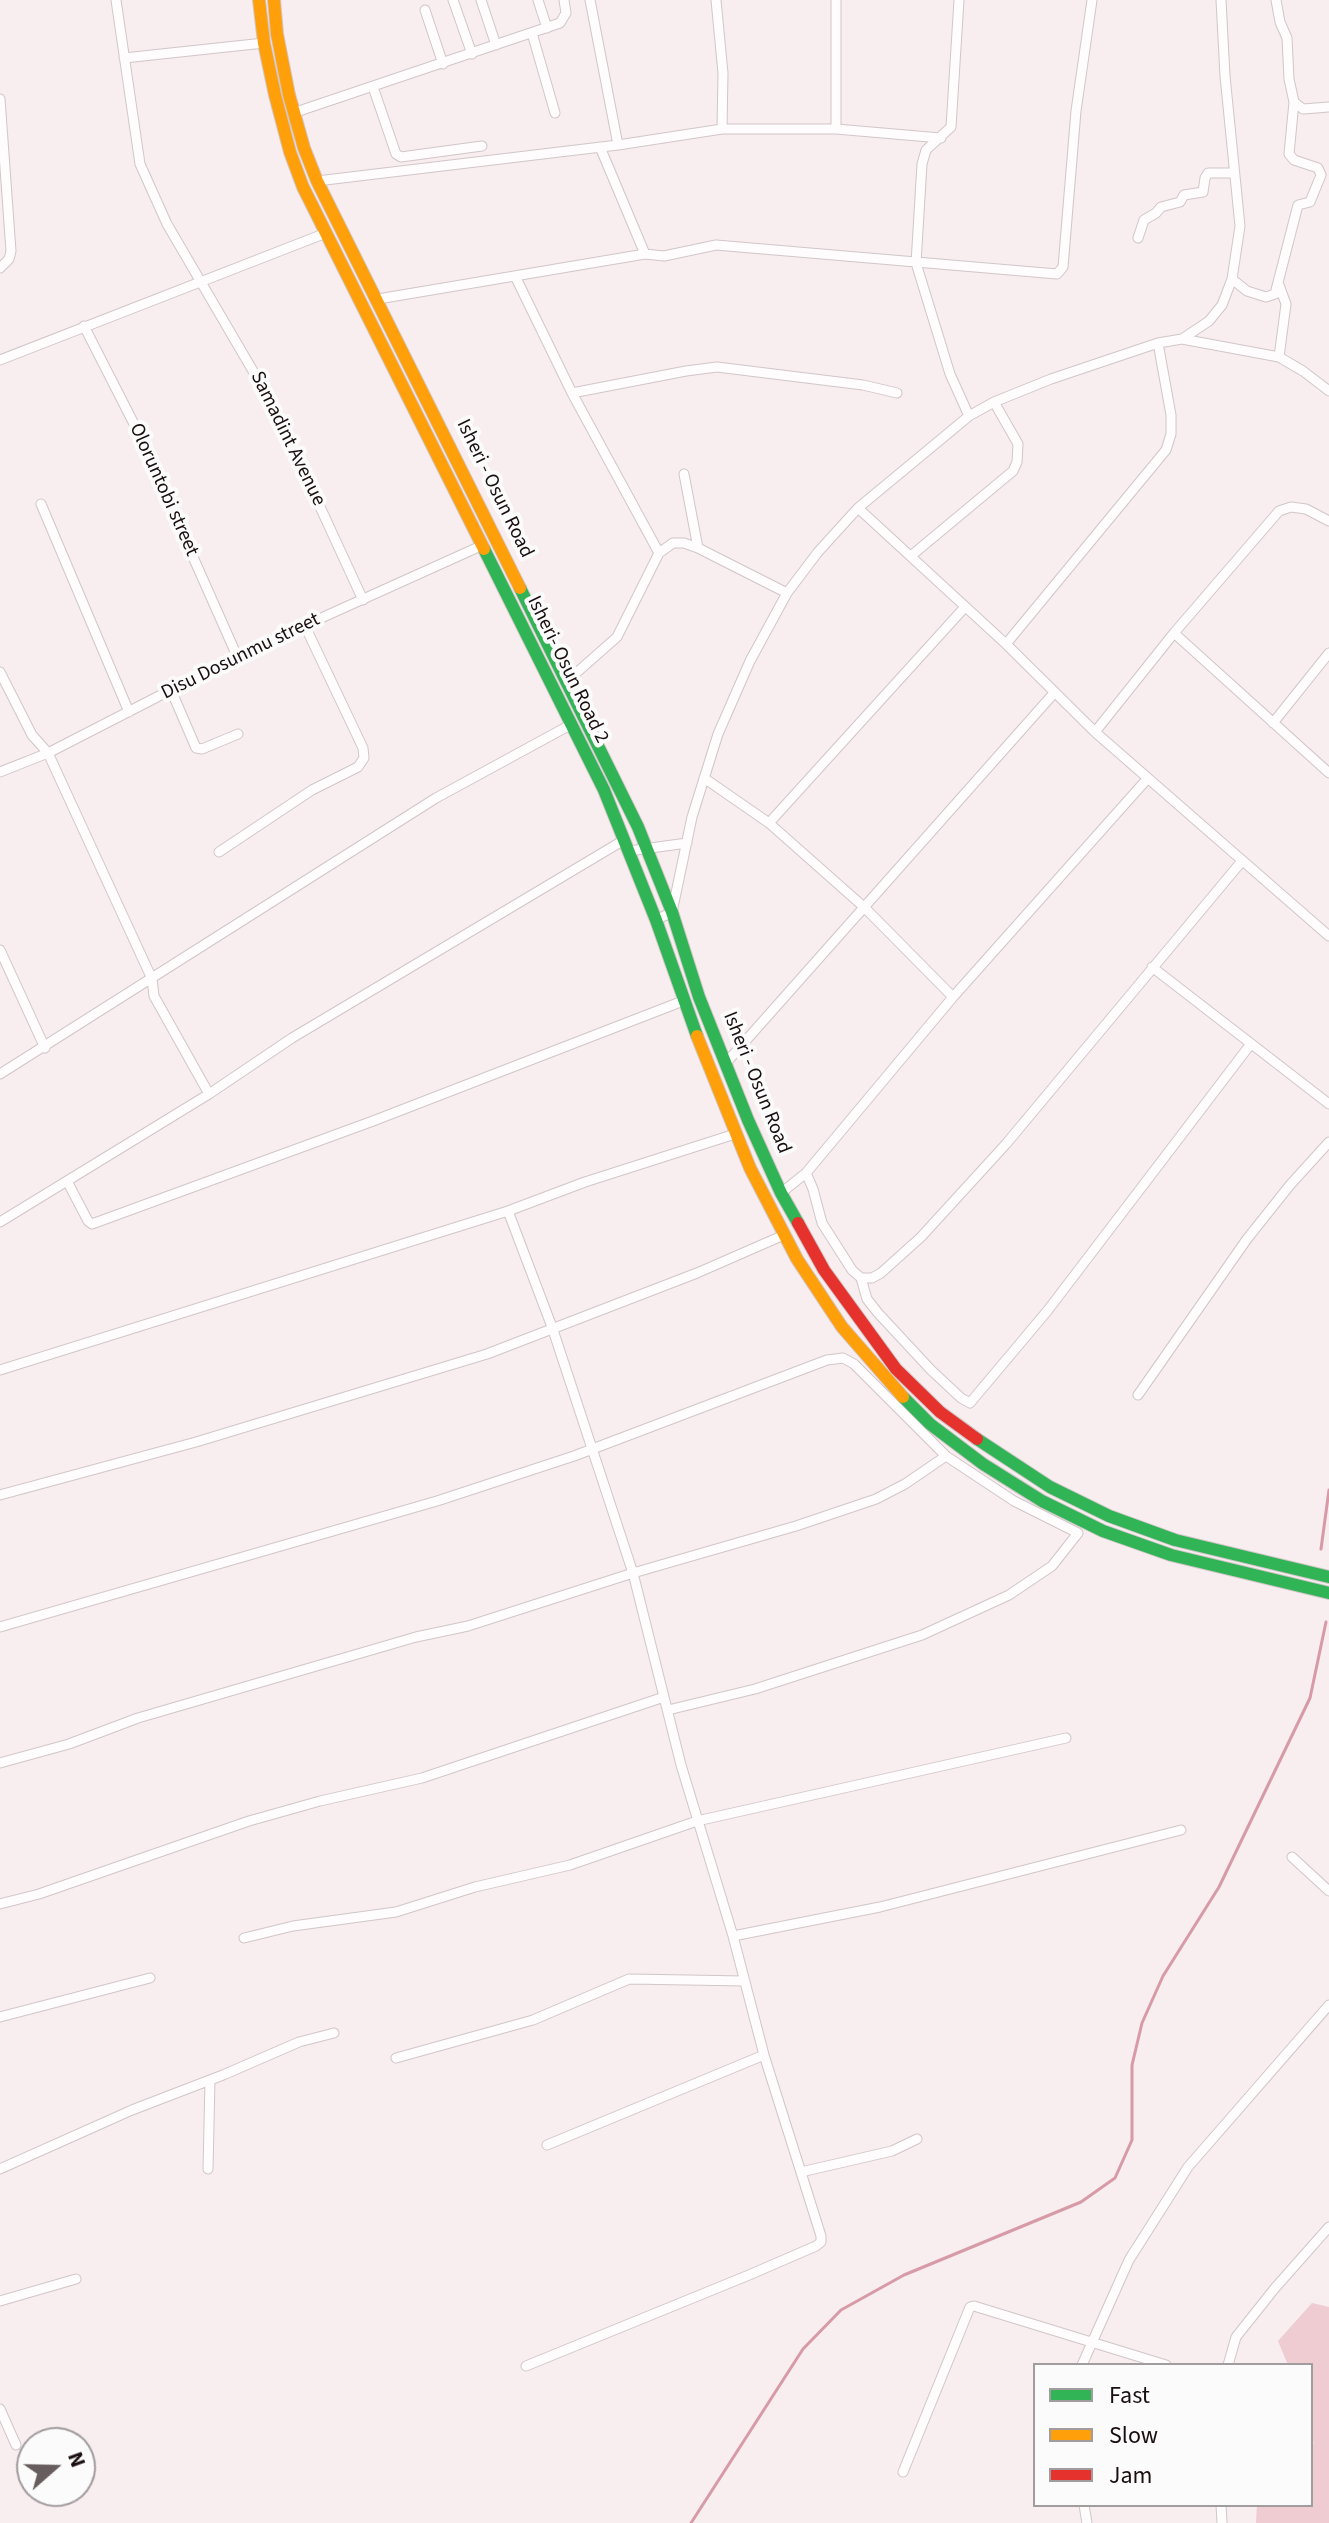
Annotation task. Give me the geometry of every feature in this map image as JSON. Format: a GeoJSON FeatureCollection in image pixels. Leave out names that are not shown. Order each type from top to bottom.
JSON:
{"type":"FeatureCollection","features":[{"type":"Feature","properties":{"kind":"main road","name":"Isheri- Osun Road 2"},"geometry":{"type":"LineString","coordinates":[[259,0],[264,43],[290,152],[326,233],[604,790],[735,1134],[797,1259],[842,1327],[930,1424],[983,1464],[1042,1501],[1103,1531],[1171,1555],[1329,1593]]}},
{"type":"Feature","properties":{"kind":"main road","name":"Isheri - Osun Road"},"geometry":{"type":"LineString","coordinates":[[274,0],[277,34],[293,113],[317,181],[647,848],[725,1064],[781,1193],[824,1270],[896,1369],[940,1412],[992,1451],[1050,1487],[1109,1516],[1175,1540],[1329,1577]]}},
{"type":"Feature","properties":{"kind":"street","name":"Samadint Avenue"},"geometry":{"type":"LineString","coordinates":[[116,0],[140,164],[167,224],[274,407],[363,600]]}},
{"type":"Feature","properties":{"kind":"street"},"geometry":{"type":"LineString","coordinates":[[453,0],[472,54]]}},
{"type":"Feature","properties":{"kind":"street"},"geometry":{"type":"LineString","coordinates":[[481,0],[496,45]]}},
{"type":"Feature","properties":{"kind":"street"},"geometry":{"type":"LineString","coordinates":[[538,0],[547,28]]}},
{"type":"Feature","properties":{"kind":"street"},"geometry":{"type":"LineString","coordinates":[[293,113],[560,23],[566,13],[564,0]]}},
{"type":"Feature","properties":{"kind":"street"},"geometry":{"type":"LineString","coordinates":[[590,0],[618,145]]}},
{"type":"Feature","properties":{"kind":"street"},"geometry":{"type":"LineString","coordinates":[[716,0],[723,73],[722,129]]}},
{"type":"Feature","properties":{"kind":"street"},"geometry":{"type":"LineString","coordinates":[[836,0],[836,129]]}},
{"type":"Feature","properties":{"kind":"street"},"geometry":{"type":"LineString","coordinates":[[959,0],[951,127],[926,150],[922,164],[916,263],[950,374],[969,416]]}},
{"type":"Feature","properties":{"kind":"street"},"geometry":{"type":"LineString","coordinates":[[378,299],[645,254],[664,256],[716,245],[1057,274],[1063,267],[1076,111],[1092,0]]}},
{"type":"Feature","properties":{"kind":"street"},"geometry":{"type":"LineString","coordinates":[[1182,339],[1209,321],[1222,305],[1232,279],[1240,226],[1221,0]]}},
{"type":"Feature","properties":{"kind":"street"},"geometry":{"type":"LineString","coordinates":[[1232,279],[1247,291],[1266,297],[1275,294],[1298,205],[1310,202],[1321,175],[1318,168],[1294,160],[1289,154],[1294,102],[1289,79],[1287,38],[1276,0]]}},
{"type":"Feature","properties":{"kind":"street"},"geometry":{"type":"LineString","coordinates":[[425,10],[443,64]]}},
{"type":"Feature","properties":{"kind":"street"},"geometry":{"type":"LineString","coordinates":[[532,33],[555,113]]}},
{"type":"Feature","properties":{"kind":"street"},"geometry":{"type":"LineString","coordinates":[[124,58],[264,43]]}},
{"type":"Feature","properties":{"kind":"street"},"geometry":{"type":"LineString","coordinates":[[373,87],[392,149],[401,157],[482,146]]}},
{"type":"Feature","properties":{"kind":"street"},"geometry":{"type":"LineString","coordinates":[[0,99],[11,251],[9,259],[0,268]]}},
{"type":"Feature","properties":{"kind":"street"},"geometry":{"type":"LineString","coordinates":[[1294,102],[1303,109],[1329,107]]}},
{"type":"Feature","properties":{"kind":"street"},"geometry":{"type":"LineString","coordinates":[[317,181],[618,145],[722,129],[836,129],[941,138]]}},
{"type":"Feature","properties":{"kind":"street"},"geometry":{"type":"LineString","coordinates":[[600,147],[645,254]]}},
{"type":"Feature","properties":{"kind":"street"},"geometry":{"type":"LineString","coordinates":[[1138,238],[1144,220],[1161,207],[1180,202],[1184,195],[1203,192],[1208,173],[1234,173]]}},
{"type":"Feature","properties":{"kind":"street"},"geometry":{"type":"LineString","coordinates":[[0,360],[326,233]]}},
{"type":"Feature","properties":{"kind":"street"},"geometry":{"type":"LineString","coordinates":[[516,278],[572,393],[659,553]]}},
{"type":"Feature","properties":{"kind":"street"},"geometry":{"type":"LineString","coordinates":[[1279,285],[1286,304],[1279,357]]}},
{"type":"Feature","properties":{"kind":"street","name":"Oloruntobi street"},"geometry":{"type":"LineString","coordinates":[[84,326],[134,424],[237,656]]}},
{"type":"Feature","properties":{"kind":"street"},"geometry":{"type":"LineString","coordinates":[[656,920],[672,912],[687,843],[718,734],[750,661],[787,593],[818,552],[858,508],[969,416],[994,402],[1051,379],[1158,343],[1182,339],[1279,357],[1329,391]]}},
{"type":"Feature","properties":{"kind":"street"},"geometry":{"type":"LineString","coordinates":[[1006,644],[1166,450],[1171,434],[1171,415],[1158,343]]}},
{"type":"Feature","properties":{"kind":"street"},"geometry":{"type":"LineString","coordinates":[[572,393],[717,367],[863,385],[897,393]]}},
{"type":"Feature","properties":{"kind":"street"},"geometry":{"type":"LineString","coordinates":[[912,555],[1013,471],[1018,444],[994,402]]}},
{"type":"Feature","properties":{"kind":"street"},"geometry":{"type":"LineString","coordinates":[[684,474],[698,548]]}},
{"type":"Feature","properties":{"kind":"street"},"geometry":{"type":"LineString","coordinates":[[41,504],[129,712]]}},
{"type":"Feature","properties":{"kind":"street"},"geometry":{"type":"LineString","coordinates":[[1095,732],[1174,633],[1279,511],[1291,507],[1306,509],[1329,521]]}},
{"type":"Feature","properties":{"kind":"street"},"geometry":{"type":"LineString","coordinates":[[858,508],[912,555],[1095,732],[1329,936]]}},
{"type":"Feature","properties":{"kind":"street"},"geometry":{"type":"LineString","coordinates":[[566,682],[617,637],[659,553],[673,543],[698,548],[787,593]]}},
{"type":"Feature","properties":{"kind":"street","name":"Disu Dosunmu street"},"geometry":{"type":"LineString","coordinates":[[0,772],[48,753],[237,656],[483,545]]}},
{"type":"Feature","properties":{"kind":"street"},"geometry":{"type":"LineString","coordinates":[[769,823],[965,607]]}},
{"type":"Feature","properties":{"kind":"street"},"geometry":{"type":"LineString","coordinates":[[219,852],[312,790],[358,767],[364,758],[363,748],[305,626]]}},
{"type":"Feature","properties":{"kind":"street"},"geometry":{"type":"LineString","coordinates":[[1174,633],[1329,773]]}},
{"type":"Feature","properties":{"kind":"street"},"geometry":{"type":"LineString","coordinates":[[1273,723],[1329,653]]}},
{"type":"Feature","properties":{"kind":"street"},"geometry":{"type":"LineString","coordinates":[[0,672],[32,735],[48,753],[152,979],[154,996],[209,1094]]}},
{"type":"Feature","properties":{"kind":"street"},"geometry":{"type":"LineString","coordinates":[[171,690],[196,748],[202,749],[238,734]]}},
{"type":"Feature","properties":{"kind":"street"},"geometry":{"type":"LineString","coordinates":[[725,1064],[1055,692]]}},
{"type":"Feature","properties":{"kind":"street"},"geometry":{"type":"LineString","coordinates":[[0,1074],[436,798],[572,724]]}},
{"type":"Feature","properties":{"kind":"street"},"geometry":{"type":"LineString","coordinates":[[704,778],[769,823],[865,908],[953,997]]}},
{"type":"Feature","properties":{"kind":"street"},"geometry":{"type":"LineString","coordinates":[[781,1193],[806,1173],[953,997],[1148,778]]}},
{"type":"Feature","properties":{"kind":"street"},"geometry":{"type":"LineString","coordinates":[[0,1222],[209,1094],[292,1038],[627,845],[647,848],[687,843]]}},
{"type":"Feature","properties":{"kind":"street"},"geometry":{"type":"LineString","coordinates":[[861,1278],[872,1278],[881,1273],[921,1237],[1006,1144],[1242,861]]}},
{"type":"Feature","properties":{"kind":"street"},"geometry":{"type":"LineString","coordinates":[[0,950],[45,1048]]}},
{"type":"Feature","properties":{"kind":"street"},"geometry":{"type":"LineString","coordinates":[[1152,967],[1329,1104]]}},
{"type":"Feature","properties":{"kind":"street"},"geometry":{"type":"LineString","coordinates":[[67,1181],[92,1224],[373,1121],[683,1001]]}},
{"type":"Feature","properties":{"kind":"street"},"geometry":{"type":"LineString","coordinates":[[806,1173],[817,1210],[832,1242],[861,1278],[867,1299],[931,1370],[970,1403],[1048,1310],[1250,1045]]}},
{"type":"Feature","properties":{"kind":"street"},"geometry":{"type":"LineString","coordinates":[[0,1370],[508,1211],[585,1182],[735,1134]]}},
{"type":"Feature","properties":{"kind":"street"},"geometry":{"type":"LineString","coordinates":[[1138,1395],[1247,1239],[1329,1142]]}},
{"type":"Feature","properties":{"kind":"street"},"geometry":{"type":"LineString","coordinates":[[508,1211],[552,1327],[633,1573],[697,1821],[733,1936],[764,2055],[821,2236],[821,2242],[816,2246],[526,2366]]}},
{"type":"Feature","properties":{"kind":"street"},"geometry":{"type":"LineString","coordinates":[[0,1495],[196,1442],[487,1354],[697,1273],[784,1235]]}},
{"type":"Feature","properties":{"kind":"street"},"geometry":{"type":"LineString","coordinates":[[0,1627],[437,1501],[592,1450],[827,1360],[843,1358],[854,1364],[946,1456],[1014,1501],[1078,1533],[1052,1566],[1009,1595],[922,1635],[755,1689],[668,1710]]}},
{"type":"Feature","properties":{"kind":"street"},"geometry":{"type":"LineString","coordinates":[[0,1763],[69,1744],[138,1718],[371,1650],[455,1630],[633,1573],[796,1526],[876,1499],[946,1456]]}},
{"type":"Feature","properties":{"kind":"street"},"geometry":{"type":"LineString","coordinates":[[0,1904],[39,1894],[249,1821],[422,1778],[664,1697]]}},
{"type":"Feature","properties":{"kind":"street"},"geometry":{"type":"LineString","coordinates":[[244,1938],[293,1926],[396,1912],[475,1887],[570,1865],[697,1821],[1066,1738]]}},
{"type":"Feature","properties":{"kind":"street"},"geometry":{"type":"LineString","coordinates":[[733,1936],[880,1907],[1181,1830]]}},
{"type":"Feature","properties":{"kind":"street"},"geometry":{"type":"LineString","coordinates":[[1292,1857],[1329,1891]]}},
{"type":"Feature","properties":{"kind":"street"},"geometry":{"type":"LineString","coordinates":[[0,2017],[150,1978]]}},
{"type":"Feature","properties":{"kind":"street"},"geometry":{"type":"LineString","coordinates":[[396,2058],[533,2020],[629,1979],[745,1981]]}},
{"type":"Feature","properties":{"kind":"street"},"geometry":{"type":"LineString","coordinates":[[1083,2363],[1129,2260],[1188,2167],[1329,2005]]}},
{"type":"Feature","properties":{"kind":"street"},"geometry":{"type":"LineString","coordinates":[[0,2169],[132,2110],[299,2042],[334,2033]]}},
{"type":"Feature","properties":{"kind":"street"},"geometry":{"type":"LineString","coordinates":[[547,2145],[764,2055]]}},
{"type":"Feature","properties":{"kind":"street"},"geometry":{"type":"LineString","coordinates":[[208,2169],[210,2080]]}},
{"type":"Feature","properties":{"kind":"street"},"geometry":{"type":"LineString","coordinates":[[801,2172],[892,2151],[917,2139]]}},
{"type":"Feature","properties":{"kind":"street"},"geometry":{"type":"LineString","coordinates":[[1229,2363],[1236,2337],[1329,2227]]}},
{"type":"Feature","properties":{"kind":"street"},"geometry":{"type":"LineString","coordinates":[[0,2301],[76,2279]]}},
{"type":"Feature","properties":{"kind":"street"},"geometry":{"type":"LineString","coordinates":[[903,2472],[970,2307],[1160,2363]]}},
{"type":"Feature","properties":{"kind":"street"},"geometry":{"type":"LineString","coordinates":[[0,2409],[16,2445]]}},
{"type":"Feature","properties":{"kind":"shaded area"},"geometry":{"type":"Polygon","coordinates":[[[1312,2303],[1329,2307],[1329,2523],[1256,2523],[1257,2507],[1313,2507],[1313,2363],[1287,2363],[1278,2341],[1312,2303]]]}},
{"type":"Feature","properties":{"kind":"waterway"},"geometry":{"type":"LineString","coordinates":[[1321,1549],[1329,1490]]}},
{"type":"Feature","properties":{"kind":"waterway"},"geometry":{"type":"LineString","coordinates":[[691,2523],[803,2349],[841,2310],[904,2275],[1081,2202],[1115,2178],[1132,2140],[1132,2065],[1142,2023],[1163,1976],[1219,1887],[1310,1698],[1326,1622]]}},
{"type":"Feature","properties":{"kind":"traffic: fast"},"geometry":{"type":"LineString","coordinates":[[484,549],[604,790],[656,920],[697,1036]]}},
{"type":"Feature","properties":{"kind":"traffic: fast"},"geometry":{"type":"LineString","coordinates":[[520,588],[638,827],[672,912],[699,997],[748,1120],[798,1223]]}},
{"type":"Feature","properties":{"kind":"traffic: fast"},"geometry":{"type":"LineString","coordinates":[[903,1397],[930,1424],[983,1464],[1042,1501],[1103,1531],[1171,1555],[1329,1593]]}},
{"type":"Feature","properties":{"kind":"traffic: fast"},"geometry":{"type":"LineString","coordinates":[[977,1439],[1050,1487],[1109,1516],[1175,1540],[1329,1577]]}},
{"type":"Feature","properties":{"kind":"traffic: slow"},"geometry":{"type":"LineString","coordinates":[[259,0],[275,95],[303,187],[484,549]]}},
{"type":"Feature","properties":{"kind":"traffic: slow"},"geometry":{"type":"LineString","coordinates":[[274,0],[289,95],[317,181],[520,588]]}},
{"type":"Feature","properties":{"kind":"traffic: slow"},"geometry":{"type":"LineString","coordinates":[[697,1036],[750,1168],[797,1259],[842,1327],[903,1397]]}},
{"type":"Feature","properties":{"kind":"traffic: jam"},"geometry":{"type":"LineString","coordinates":[[798,1223],[824,1270],[896,1369],[940,1412],[977,1439]]}}]}
